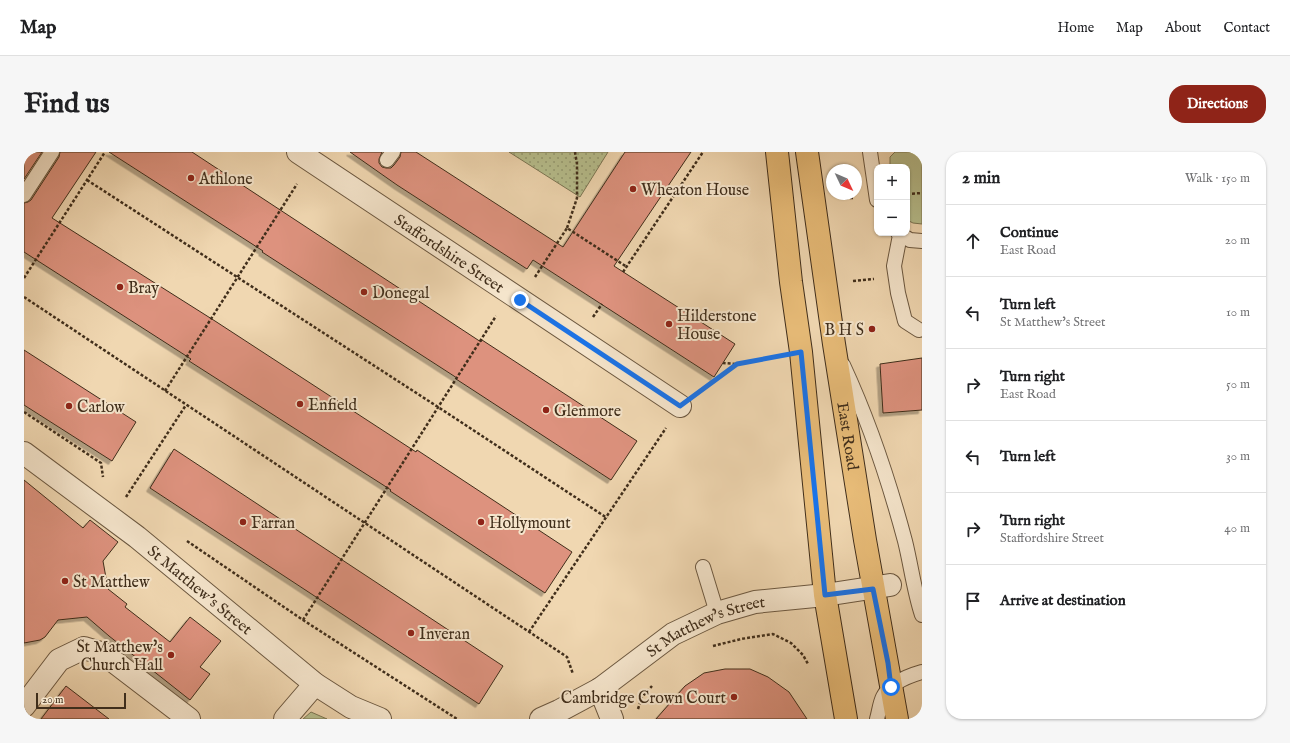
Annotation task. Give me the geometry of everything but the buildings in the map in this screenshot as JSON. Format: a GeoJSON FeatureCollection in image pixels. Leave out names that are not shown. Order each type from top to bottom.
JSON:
{"type":"FeatureCollection","features":[{"type":"Feature","properties":{"kind":"main road"},"geometry":{"type":"LineString","coordinates":[[777,152],[791,282],[801,352],[825,595],[846,719]]}},
{"type":"Feature","properties":{"kind":"main road","name":"East Road"},"geometry":{"type":"LineString","coordinates":[[807,152],[834,344],[881,587],[888,663],[897,719]]}},
{"type":"Feature","properties":{"kind":"street","name":"Staffordshire Street"},"geometry":{"type":"LineString","coordinates":[[305,156],[680,406]]}},
{"type":"Feature","properties":{"kind":"street","name":"St Matthew's Street"},"geometry":{"type":"LineString","coordinates":[[24,453],[137,537],[315,684],[351,707],[380,719]]}},
{"type":"Feature","properties":{"kind":"street","name":"St Matthew's Street"},"geometry":{"type":"LineString","coordinates":[[540,719],[591,694],[673,634],[717,613],[755,602],[825,595],[881,587]]}},
{"type":"Feature","properties":{"kind":"street"},"geometry":{"type":"LineString","coordinates":[[24,706],[59,660],[84,648],[104,654],[189,719]]}},
{"type":"Feature","properties":{"kind":"street"},"geometry":{"type":"LineString","coordinates":[[285,719],[315,684]]}},
{"type":"Feature","properties":{"kind":"street"},"geometry":{"type":"LineString","coordinates":[[591,694],[612,719]]}},
{"type":"Feature","properties":{"kind":"lane"},"geometry":{"type":"LineString","coordinates":[[24,195],[52,152]]}},
{"type":"Feature","properties":{"kind":"lane"},"geometry":{"type":"LineString","coordinates":[[870,152],[874,179]]}},
{"type":"Feature","properties":{"kind":"lane"},"geometry":{"type":"LineString","coordinates":[[899,236],[894,266],[898,293],[905,321],[920,330]]}},
{"type":"Feature","properties":{"kind":"lane"},"geometry":{"type":"LineString","coordinates":[[903,236],[910,240],[922,241]]}},
{"type":"Feature","properties":{"kind":"lane"},"geometry":{"type":"LineString","coordinates":[[834,344],[853,387],[882,464],[905,540],[922,615]]}},
{"type":"Feature","properties":{"kind":"lane"},"geometry":{"type":"LineString","coordinates":[[703,567],[717,613]]}},
{"type":"Feature","properties":{"kind":"lane"},"geometry":{"type":"LineString","coordinates":[[877,719],[883,697],[891,687],[905,677],[922,672]]}},
{"type":"Feature","properties":{"kind":"path"},"geometry":{"type":"LineString","coordinates":[[24,278],[105,152]]}},
{"type":"Feature","properties":{"kind":"path"},"geometry":{"type":"LineString","coordinates":[[303,620],[438,407],[515,297],[567,228],[577,198],[577,164],[575,152]]}},
{"type":"Feature","properties":{"kind":"path"},"geometry":{"type":"LineString","coordinates":[[623,272],[703,152]]}},
{"type":"Feature","properties":{"kind":"path"},"geometry":{"type":"LineString","coordinates":[[165,391],[237,277],[305,156]]}},
{"type":"Feature","properties":{"kind":"path"},"geometry":{"type":"LineString","coordinates":[[87,180],[607,518]]}},
{"type":"Feature","properties":{"kind":"path"},"geometry":{"type":"LineString","coordinates":[[910,194],[922,193]]}},
{"type":"Feature","properties":{"kind":"path"},"geometry":{"type":"LineString","coordinates":[[567,228],[627,267]]}},
{"type":"Feature","properties":{"kind":"path"},"geometry":{"type":"LineString","coordinates":[[24,298],[567,657],[591,694]]}},
{"type":"Feature","properties":{"kind":"path"},"geometry":{"type":"LineString","coordinates":[[723,363],[737,364],[801,352]]}},
{"type":"Feature","properties":{"kind":"path"},"geometry":{"type":"LineString","coordinates":[[529,632],[607,518],[680,406],[737,364]]}},
{"type":"Feature","properties":{"kind":"path"},"geometry":{"type":"LineString","coordinates":[[120,495],[125,499],[186,405]]}},
{"type":"Feature","properties":{"kind":"path"},"geometry":{"type":"LineString","coordinates":[[24,412],[101,463],[103,478]]}},
{"type":"Feature","properties":{"kind":"path"},"geometry":{"type":"LineString","coordinates":[[184,539],[303,620],[456,719]]}},
{"type":"Feature","properties":{"kind":"path"},"geometry":{"type":"LineString","coordinates":[[712,647],[742,639],[774,634],[790,643],[803,655],[809,666]]}},
{"type":"Feature","properties":{"kind":"path"},"geometry":{"type":"LineString","coordinates":[[637,712],[642,697],[656,681]]}},
{"type":"Feature","properties":{"kind":"green space"},"geometry":{"type":"Polygon","coordinates":[[[509,152],[608,152],[580,197],[509,152]]]}},
{"type":"Feature","properties":{"kind":"green space"},"geometry":{"type":"Polygon","coordinates":[[[895,152],[917,152],[922,156],[922,224],[910,222],[910,164],[890,164],[890,157],[895,152]]]}},
{"type":"Feature","properties":{"kind":"green space"},"geometry":{"type":"Polygon","coordinates":[[[311,712],[327,719],[303,719],[311,712]]]}},
{"type":"Feature","properties":{"kind":"place","name":"Athlone"},"geometry":{"type":"Point","coordinates":[191,178]}},
{"type":"Feature","properties":{"kind":"place","name":"Wheaton House"},"geometry":{"type":"Point","coordinates":[633,189]}},
{"type":"Feature","properties":{"kind":"place","name":"Bray"},"geometry":{"type":"Point","coordinates":[120,287]}},
{"type":"Feature","properties":{"kind":"place","name":"Donegal"},"geometry":{"type":"Point","coordinates":[364,292]}},
{"type":"Feature","properties":{"kind":"place","name":"Hilderstone House"},"geometry":{"type":"Point","coordinates":[669,324]}},
{"type":"Feature","properties":{"kind":"place","name":"B H S"},"geometry":{"type":"Point","coordinates":[872,329]}},
{"type":"Feature","properties":{"kind":"place","name":"Enfield"},"geometry":{"type":"Point","coordinates":[300,404]}},
{"type":"Feature","properties":{"kind":"place","name":"Carlow"},"geometry":{"type":"Point","coordinates":[69,406]}},
{"type":"Feature","properties":{"kind":"place","name":"Glenmore"},"geometry":{"type":"Point","coordinates":[546,410]}},
{"type":"Feature","properties":{"kind":"place","name":"Farran"},"geometry":{"type":"Point","coordinates":[243,522]}},
{"type":"Feature","properties":{"kind":"place","name":"Hollymount"},"geometry":{"type":"Point","coordinates":[481,522]}},
{"type":"Feature","properties":{"kind":"place","name":"St Matthew"},"geometry":{"type":"Point","coordinates":[65,581]}},
{"type":"Feature","properties":{"kind":"place","name":"Inveran"},"geometry":{"type":"Point","coordinates":[411,633]}},
{"type":"Feature","properties":{"kind":"place","name":"St Matthew's Church Hall"},"geometry":{"type":"Point","coordinates":[171,655]}},
{"type":"Feature","properties":{"kind":"place","name":"Cambridge Crown Court"},"geometry":{"type":"Point","coordinates":[734,697]}},
{"type":"Feature","properties":{"kind":"route"},"geometry":{"type":"LineString","coordinates":[[520,300],[680,406],[737,364],[801,352],[825,595],[873,589],[888,663],[891,687]]}}]}
